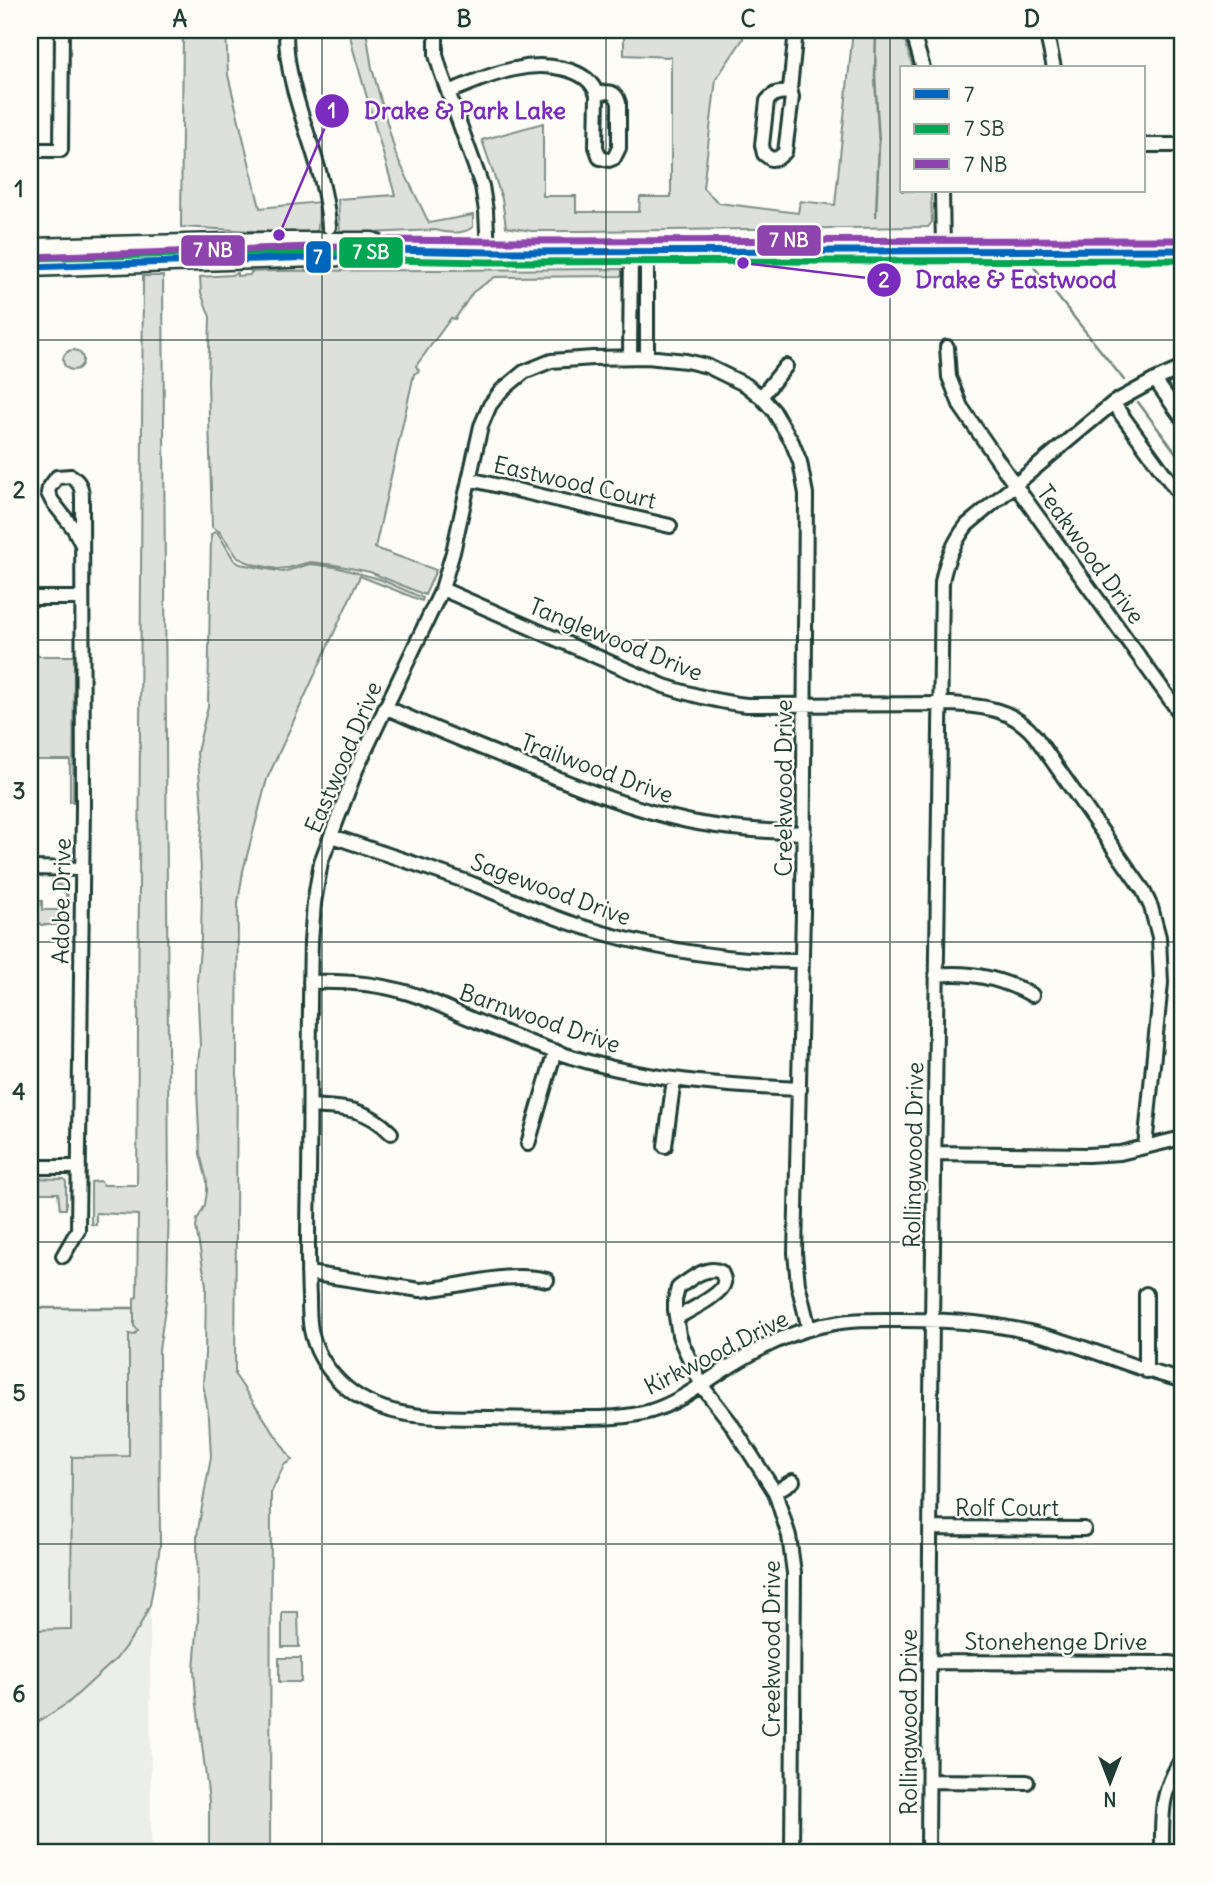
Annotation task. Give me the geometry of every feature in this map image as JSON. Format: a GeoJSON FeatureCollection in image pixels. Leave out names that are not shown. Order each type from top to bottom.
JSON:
{"type":"FeatureCollection","features":[{"type":"Feature","properties":{"kind":"main road"},"geometry":{"type":"LineString","coordinates":[[263,259],[277,249],[324,247],[329,234]]}},
{"type":"Feature","properties":{"kind":"main road"},"geometry":{"type":"LineString","coordinates":[[30,248],[268,242],[329,234],[372,242],[389,250]]}},
{"type":"Feature","properties":{"kind":"main road"},"geometry":{"type":"LineString","coordinates":[[30,260],[75,257],[112,247]]}},
{"type":"Feature","properties":{"kind":"main road"},"geometry":{"type":"LineString","coordinates":[[30,267],[372,255],[389,250],[1182,250]]}},
{"type":"Feature","properties":{"kind":"street"},"geometry":{"type":"LineString","coordinates":[[30,150],[61,150],[62,30]]}},
{"type":"Feature","properties":{"kind":"street"},"geometry":{"type":"LineString","coordinates":[[286,30],[288,67],[323,179],[329,234]]}},
{"type":"Feature","properties":{"kind":"street"},"geometry":{"type":"LineString","coordinates":[[436,30],[436,55],[482,187],[488,252]]}},
{"type":"Feature","properties":{"kind":"street"},"geometry":{"type":"LineString","coordinates":[[791,93],[777,93],[767,101],[762,145],[764,154],[771,159],[778,158],[785,152],[791,93],[796,30]]}},
{"type":"Feature","properties":{"kind":"street"},"geometry":{"type":"LineString","coordinates":[[912,30],[922,66]]}},
{"type":"Feature","properties":{"kind":"street"},"geometry":{"type":"LineString","coordinates":[[1046,30],[1054,66]]}},
{"type":"Feature","properties":{"kind":"street"},"geometry":{"type":"LineString","coordinates":[[448,92],[517,68],[559,68],[579,74],[594,88],[597,95],[597,154],[600,158],[609,160],[614,158],[619,148],[619,103],[618,98],[608,91],[597,95]]}},
{"type":"Feature","properties":{"kind":"street"},"geometry":{"type":"LineString","coordinates":[[1146,145],[1182,145]]}},
{"type":"Feature","properties":{"kind":"street"},"geometry":{"type":"LineString","coordinates":[[942,192],[943,250]]}},
{"type":"Feature","properties":{"kind":"street"},"geometry":{"type":"LineString","coordinates":[[631,357],[639,251]]}},
{"type":"Feature","properties":{"kind":"street"},"geometry":{"type":"LineString","coordinates":[[639,251],[647,357]]}},
{"type":"Feature","properties":{"kind":"street","name":"Teakwood Drive"},"geometry":{"type":"LineString","coordinates":[[947,347],[949,377],[961,407],[1182,716]]}},
{"type":"Feature","properties":{"kind":"street","name":"Creekwood Drive"},"geometry":{"type":"LineString","coordinates":[[631,357],[686,360],[707,366],[746,385],[761,397],[782,423],[792,442],[805,480],[804,833],[796,1268],[809,1329]]}},
{"type":"Feature","properties":{"kind":"street","name":"Eastwood Drive"},"geometry":{"type":"LineString","coordinates":[[349,1391],[319,1356],[311,1330],[308,1273],[310,982],[314,903],[321,862],[356,770],[442,589],[481,426],[490,405],[501,391],[524,372],[551,361],[631,357]]}},
{"type":"Feature","properties":{"kind":"street"},"geometry":{"type":"LineString","coordinates":[[761,397],[786,366]]}},
{"type":"Feature","properties":{"kind":"street","name":"Rollingwood Drive"},"geometry":{"type":"LineString","coordinates":[[928,1853],[942,582],[947,559],[967,525],[1113,403],[1182,368]]}},
{"type":"Feature","properties":{"kind":"street"},"geometry":{"type":"LineString","coordinates":[[1155,380],[1182,418]]}},
{"type":"Feature","properties":{"kind":"street"},"geometry":{"type":"LineString","coordinates":[[1113,403],[1182,498]]}},
{"type":"Feature","properties":{"kind":"street","name":"Adobe Drive"},"geometry":{"type":"LineString","coordinates":[[63,1256],[78,1230],[82,869],[82,543],[82,498],[80,485],[71,476],[57,477],[48,488],[48,494],[82,543]]}},
{"type":"Feature","properties":{"kind":"street","name":"Eastwood Court"},"geometry":{"type":"LineString","coordinates":[[469,479],[670,526]]}},
{"type":"Feature","properties":{"kind":"street","name":"Tanglewood Drive"},"geometry":{"type":"LineString","coordinates":[[442,589],[664,686],[720,702],[747,705],[975,705],[996,709],[1018,719],[1030,730],[1135,877],[1151,907],[1159,937],[1161,983],[1145,1147]]}},
{"type":"Feature","properties":{"kind":"street"},"geometry":{"type":"LineString","coordinates":[[30,598],[82,598]]}},
{"type":"Feature","properties":{"kind":"street","name":"Trailwood Drive"},"geometry":{"type":"LineString","coordinates":[[385,708],[633,807],[687,821],[726,827],[804,833]]}},
{"type":"Feature","properties":{"kind":"street","name":"Sagewood Drive"},"geometry":{"type":"LineString","coordinates":[[332,836],[479,886],[568,922],[640,943],[733,959],[802,961]]}},
{"type":"Feature","properties":{"kind":"street"},"geometry":{"type":"LineString","coordinates":[[30,869],[82,869]]}},
{"type":"Feature","properties":{"kind":"street"},"geometry":{"type":"LineString","coordinates":[[936,975],[982,976],[1016,986],[1032,995]]}},
{"type":"Feature","properties":{"kind":"street","name":"Barnwood Drive"},"geometry":{"type":"LineString","coordinates":[[310,982],[350,982],[405,992],[508,1034],[589,1063],[674,1079],[800,1089]]}},
{"type":"Feature","properties":{"kind":"street"},"geometry":{"type":"LineString","coordinates":[[528,1144],[555,1051]]}},
{"type":"Feature","properties":{"kind":"street"},"geometry":{"type":"LineString","coordinates":[[665,1146],[674,1079]]}},
{"type":"Feature","properties":{"kind":"street"},"geometry":{"type":"LineString","coordinates":[[310,1105],[349,1108],[363,1112],[382,1123],[391,1133]]}},
{"type":"Feature","properties":{"kind":"street"},"geometry":{"type":"LineString","coordinates":[[934,1153],[1087,1155],[1120,1153],[1182,1138]]}},
{"type":"Feature","properties":{"kind":"street"},"geometry":{"type":"LineString","coordinates":[[30,1167],[79,1167]]}},
{"type":"Feature","properties":{"kind":"street"},"geometry":{"type":"LineString","coordinates":[[308,1273],[420,1290],[514,1277],[547,1280]]}},
{"type":"Feature","properties":{"kind":"street"},"geometry":{"type":"LineString","coordinates":[[1146,1294],[1146,1371]]}},
{"type":"Feature","properties":{"kind":"street","name":"Creekwood Drive"},"geometry":{"type":"LineString","coordinates":[[678,1317],[679,1335],[702,1386],[730,1422],[775,1492],[789,1536],[794,1573],[792,1853]]}},
{"type":"Feature","properties":{"kind":"street","name":"Kirkwood Drive"},"geometry":{"type":"LineString","coordinates":[[349,1391],[372,1405],[419,1417],[623,1418],[681,1399],[722,1371],[784,1338],[828,1324],[864,1320],[932,1320],[1005,1327],[1046,1336],[1146,1371],[1182,1380]]}},
{"type":"Feature","properties":{"kind":"street"},"geometry":{"type":"LineString","coordinates":[[775,1492],[793,1481]]}},
{"type":"Feature","properties":{"kind":"street","name":"Rolf Court"},"geometry":{"type":"LineString","coordinates":[[930,1528],[1084,1529]]}},
{"type":"Feature","properties":{"kind":"street","name":"Stonehenge Drive"},"geometry":{"type":"LineString","coordinates":[[930,1662],[1171,1663],[1182,1666]]}},
{"type":"Feature","properties":{"kind":"street"},"geometry":{"type":"LineString","coordinates":[[1162,1853],[1164,1798],[1168,1783],[1182,1759]]}},
{"type":"Feature","properties":{"kind":"street"},"geometry":{"type":"LineString","coordinates":[[929,1781],[1027,1782]]}},
{"type":"Feature","properties":{"kind":"shaded area"},"geometry":{"type":"Polygon","coordinates":[[[183,30],[226,30],[228,75],[260,208],[319,202],[317,231],[290,233],[181,227],[183,30]]]}},
{"type":"Feature","properties":{"kind":"shaded area"},"geometry":{"type":"Polygon","coordinates":[[[349,30],[366,30],[372,68],[396,155],[429,223],[473,215],[473,227],[469,230],[454,233],[435,230],[346,234],[340,232],[338,199],[395,195],[349,30]]]}},
{"type":"Feature","properties":{"kind":"shaded area"},"geometry":{"type":"Polygon","coordinates":[[[624,30],[742,30],[743,39],[716,79],[703,188],[719,203],[798,213],[800,201],[835,205],[853,30],[902,30],[912,66],[900,66],[900,192],[931,192],[932,222],[928,227],[532,231],[506,227],[502,199],[482,140],[543,123],[543,196],[576,196],[576,212],[639,212],[640,197],[671,197],[671,57],[624,55],[624,30]]]}},
{"type":"Feature","properties":{"kind":"shaded area"},"geometry":{"type":"Polygon","coordinates":[[[622,269],[622,276],[495,277],[473,292],[455,319],[451,318],[416,366],[419,371],[414,374],[375,548],[436,570],[425,595],[370,572],[335,565],[310,562],[277,569],[252,564],[238,558],[220,532],[212,527],[208,381],[210,317],[201,293],[200,277],[237,273],[237,276],[250,275],[251,272],[271,271],[622,269]]]}},
{"type":"Feature","properties":{"kind":"shaded area"},"geometry":{"type":"Polygon","coordinates":[[[143,276],[163,276],[169,1199],[167,1295],[159,1350],[160,1547],[150,1605],[139,1628],[116,1659],[68,1703],[30,1727],[30,1630],[71,1629],[72,1457],[129,1456],[129,1334],[134,1335],[138,1330],[134,1326],[134,1298],[137,1297],[138,1215],[96,1213],[96,1225],[91,1224],[91,1182],[100,1181],[104,1185],[137,1185],[143,276]]]}},
{"type":"Feature","properties":{"kind":"shaded area"},"geometry":{"type":"Polygon","coordinates":[[[69,350],[77,350],[83,360],[77,370],[69,370],[63,364],[63,356],[69,350]]]}},
{"type":"Feature","properties":{"kind":"shaded area"},"geometry":{"type":"Polygon","coordinates":[[[215,532],[234,560],[240,564],[283,572],[310,564],[335,567],[380,579],[423,598],[422,601],[360,576],[267,779],[243,871],[238,903],[235,1375],[292,1460],[284,1465],[271,1493],[270,1853],[209,1853],[209,1801],[194,1669],[198,1621],[197,1535],[211,1457],[209,1417],[203,1384],[206,1285],[196,1227],[207,1192],[200,1154],[197,1088],[200,1046],[197,981],[201,938],[200,853],[203,815],[197,752],[208,706],[211,534],[215,532]]]}},
{"type":"Feature","properties":{"kind":"shaded area"},"geometry":{"type":"Polygon","coordinates":[[[30,656],[74,656],[73,802],[70,802],[70,760],[30,760],[30,656]]]}},
{"type":"Feature","properties":{"kind":"shaded area"},"geometry":{"type":"Polygon","coordinates":[[[52,880],[68,882],[67,912],[65,923],[41,925],[38,922],[38,901],[42,901],[42,910],[66,910],[66,892],[62,891],[60,885],[52,885],[52,880]]]}},
{"type":"Feature","properties":{"kind":"shaded area"},"geometry":{"type":"Polygon","coordinates":[[[30,1178],[64,1179],[66,1209],[60,1209],[58,1193],[30,1193],[30,1178]]]}},
{"type":"Feature","properties":{"kind":"shaded area"},"geometry":{"type":"Polygon","coordinates":[[[30,1309],[134,1309],[134,1325],[138,1330],[134,1335],[129,1335],[129,1456],[72,1537],[71,1630],[30,1630],[30,1309]]]}},
{"type":"Feature","properties":{"kind":"shaded area"},"geometry":{"type":"Polygon","coordinates":[[[150,1605],[151,1853],[30,1853],[30,1727],[68,1703],[139,1628],[150,1605]]]}},
{"type":"Feature","properties":{"kind":"shaded area"},"geometry":{"type":"Polygon","coordinates":[[[282,1612],[298,1612],[299,1647],[282,1647],[282,1612]]]}},
{"type":"Feature","properties":{"kind":"shaded area"},"geometry":{"type":"Polygon","coordinates":[[[279,1658],[301,1658],[301,1682],[279,1682],[279,1658]]]}},
{"type":"Feature","properties":{"kind":"waterway"},"geometry":{"type":"LineString","coordinates":[[876,30],[875,76],[879,144],[876,216]]}},
{"type":"Feature","properties":{"kind":"waterway"},"geometry":{"type":"LineString","coordinates":[[1034,267],[1124,380]]}},
{"type":"Feature","properties":{"kind":"waterway"},"geometry":{"type":"LineString","coordinates":[[1138,402],[1182,461]]}},
{"type":"Feature","properties":{"kind":"waterway"},"geometry":{"type":"LineString","coordinates":[[30,1308],[132,1308]]}},
{"type":"Feature","properties":{"kind":"transit line"},"geometry":{"type":"LineString","coordinates":[[30,257],[370,245],[389,240],[1182,240]]}},
{"type":"Feature","properties":{"kind":"transit line","name":"7"},"geometry":{"type":"LineString","coordinates":[[30,267],[372,255],[389,250],[1182,250]]}},
{"type":"Feature","properties":{"kind":"transit line"},"geometry":{"type":"LineString","coordinates":[[30,258],[370,252],[388,260],[488,262],[1182,260]]}},
{"type":"Feature","properties":{"kind":"place","name":"Drake & Park Lake"},"geometry":{"type":"Point","coordinates":[279,235]}},
{"type":"Feature","properties":{"kind":"place","name":"Drake & Eastwood"},"geometry":{"type":"Point","coordinates":[743,263]}}]}
